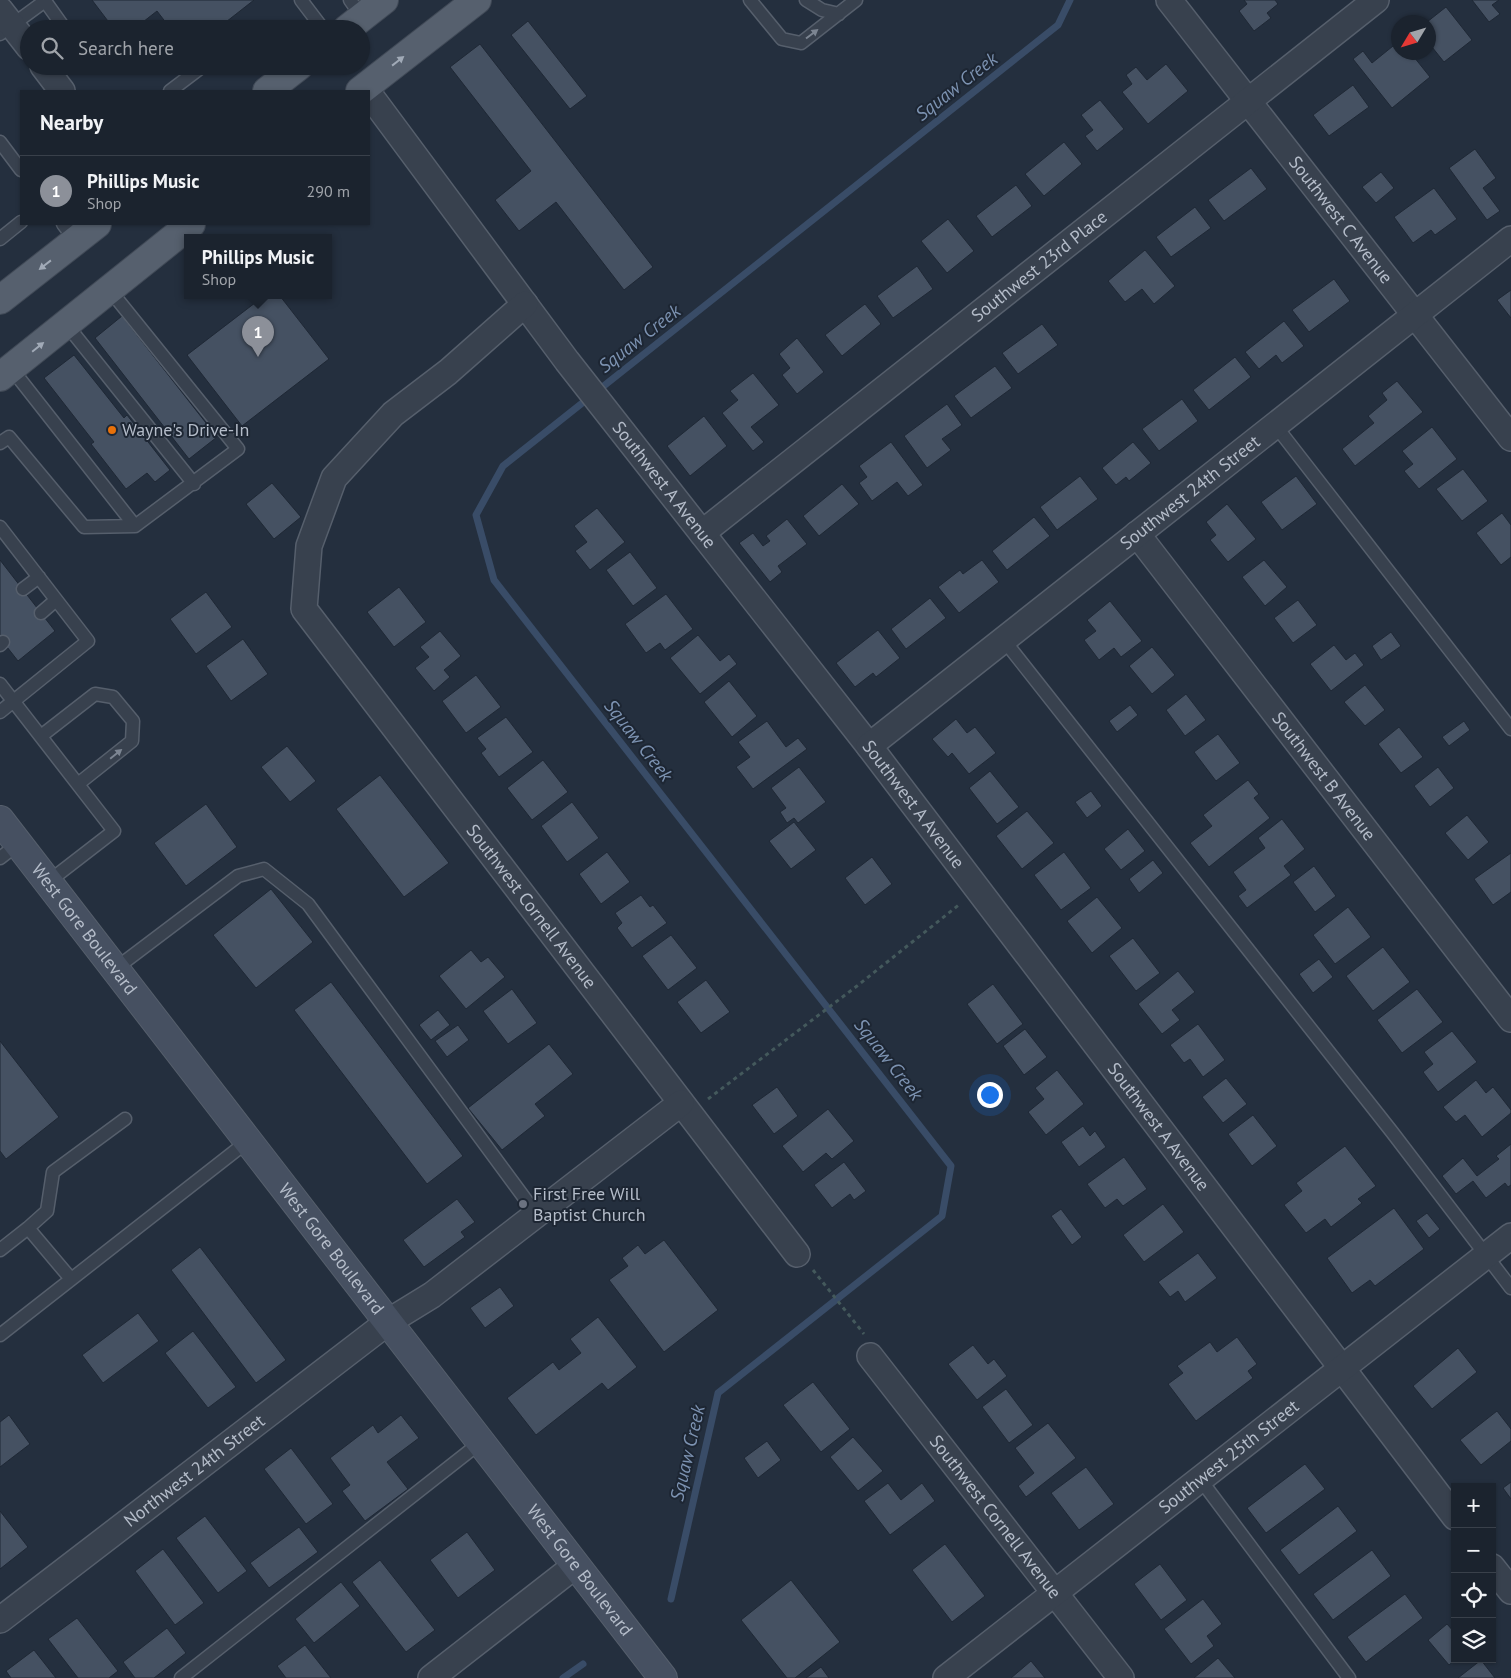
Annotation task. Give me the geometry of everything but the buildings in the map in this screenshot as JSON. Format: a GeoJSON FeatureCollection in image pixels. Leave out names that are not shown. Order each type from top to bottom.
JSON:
{"type":"FeatureCollection","features":[{"type":"Feature","properties":{"kind":"main road"},"geometry":{"type":"LineString","coordinates":[[353,15],[384,0]]}},
{"type":"Feature","properties":{"kind":"main road"},"geometry":{"type":"LineString","coordinates":[[366,90],[476,0]]}},
{"type":"Feature","properties":{"kind":"main road"},"geometry":{"type":"LineString","coordinates":[[0,300],[69,232],[94,225]]}},
{"type":"Feature","properties":{"kind":"main road"},"geometry":{"type":"LineString","coordinates":[[6,372],[110,289],[176,228]]}},
{"type":"Feature","properties":{"kind":"main road","name":"West Gore Boulevard"},"geometry":{"type":"LineString","coordinates":[[0,820],[9,851],[48,882],[663,1678]]}},
{"type":"Feature","properties":{"kind":"street","name":"Southwest C Avenue"},"geometry":{"type":"LineString","coordinates":[[1170,0],[1511,438]]}},
{"type":"Feature","properties":{"kind":"street","name":"Southwest 23rd Place"},"geometry":{"type":"LineString","coordinates":[[702,533],[1376,0]]}},
{"type":"Feature","properties":{"kind":"street"},"geometry":{"type":"LineString","coordinates":[[4,23],[20,38]]}},
{"type":"Feature","properties":{"kind":"street","name":"Southwest A Avenue"},"geometry":{"type":"LineString","coordinates":[[370,98],[567,361],[869,746],[1451,1512]]}},
{"type":"Feature","properties":{"kind":"street","name":"Southwest 24th Street"},"geometry":{"type":"LineString","coordinates":[[869,746],[1511,239]]}},
{"type":"Feature","properties":{"kind":"street","name":"Southwest Cornell Avenue"},"geometry":{"type":"LineString","coordinates":[[525,304],[448,372],[393,414],[334,478],[310,546],[304,609],[685,1108],[806,1263]]}},
{"type":"Feature","properties":{"kind":"street","name":"Southwest B Avenue"},"geometry":{"type":"LineString","coordinates":[[1137,534],[1511,1019]]}},
{"type":"Feature","properties":{"kind":"street"},"geometry":{"type":"LineString","coordinates":[[388,1322],[432,1295],[537,1215],[685,1108]]}},
{"type":"Feature","properties":{"kind":"street","name":"Southwest 25th Street"},"geometry":{"type":"LineString","coordinates":[[946,1678],[1511,1236]]}},
{"type":"Feature","properties":{"kind":"street","name":"Northwest 24th Street"},"geometry":{"type":"LineString","coordinates":[[0,1620],[388,1322]]}},
{"type":"Feature","properties":{"kind":"street","name":"Southwest Cornell Avenue"},"geometry":{"type":"LineString","coordinates":[[870,1356],[1121,1678]]}},
{"type":"Feature","properties":{"kind":"street"},"geometry":{"type":"LineString","coordinates":[[431,1678],[576,1564]]}},
{"type":"Feature","properties":{"kind":"street"},"geometry":{"type":"LineString","coordinates":[[1496,1572],[1511,1592]]}},
{"type":"Feature","properties":{"kind":"lane"},"geometry":{"type":"LineString","coordinates":[[301,0],[316,20]]}},
{"type":"Feature","properties":{"kind":"lane"},"geometry":{"type":"LineString","coordinates":[[750,0],[782,39],[801,43],[856,0]]}},
{"type":"Feature","properties":{"kind":"lane"},"geometry":{"type":"LineString","coordinates":[[806,0],[822,10],[839,14]]}},
{"type":"Feature","properties":{"kind":"lane"},"geometry":{"type":"LineString","coordinates":[[4,23],[45,1],[59,20]]}},
{"type":"Feature","properties":{"kind":"lane"},"geometry":{"type":"LineString","coordinates":[[171,90],[190,75]]}},
{"type":"Feature","properties":{"kind":"lane"},"geometry":{"type":"LineString","coordinates":[[0,142],[20,169]]}},
{"type":"Feature","properties":{"kind":"lane"},"geometry":{"type":"LineString","coordinates":[[0,239],[20,223]]}},
{"type":"Feature","properties":{"kind":"lane"},"geometry":{"type":"LineString","coordinates":[[0,443],[10,437],[84,527],[135,526],[194,484],[238,449],[110,289]]}},
{"type":"Feature","properties":{"kind":"lane"},"geometry":{"type":"LineString","coordinates":[[66,324],[194,484]]}},
{"type":"Feature","properties":{"kind":"lane"},"geometry":{"type":"LineString","coordinates":[[6,372],[135,526]]}},
{"type":"Feature","properties":{"kind":"lane"},"geometry":{"type":"LineString","coordinates":[[1275,425],[1511,729]]}},
{"type":"Feature","properties":{"kind":"lane"},"geometry":{"type":"LineString","coordinates":[[0,527],[4,540],[38,577],[88,641],[0,712]]}},
{"type":"Feature","properties":{"kind":"lane"},"geometry":{"type":"LineString","coordinates":[[23,589],[38,577]]}},
{"type":"Feature","properties":{"kind":"lane"},"geometry":{"type":"LineString","coordinates":[[41,613],[56,600]]}},
{"type":"Feature","properties":{"kind":"lane"},"geometry":{"type":"LineString","coordinates":[[1003,639],[1392,1132],[1511,1288]]}},
{"type":"Feature","properties":{"kind":"lane"},"geometry":{"type":"LineString","coordinates":[[0,684],[114,831],[48,882]]}},
{"type":"Feature","properties":{"kind":"lane"},"geometry":{"type":"LineString","coordinates":[[41,736],[95,694],[113,697],[133,721],[132,741],[78,784]]}},
{"type":"Feature","properties":{"kind":"lane"},"geometry":{"type":"LineString","coordinates":[[115,969],[238,876],[264,869],[308,904],[537,1215]]}},
{"type":"Feature","properties":{"kind":"lane"},"geometry":{"type":"LineString","coordinates":[[0,1250],[47,1211],[53,1172],[125,1119]]}},
{"type":"Feature","properties":{"kind":"lane"},"geometry":{"type":"LineString","coordinates":[[0,1335],[248,1141]]}},
{"type":"Feature","properties":{"kind":"lane"},"geometry":{"type":"LineString","coordinates":[[28,1228],[71,1279]]}},
{"type":"Feature","properties":{"kind":"lane"},"geometry":{"type":"LineString","coordinates":[[181,1678],[481,1442]]}},
{"type":"Feature","properties":{"kind":"lane"},"geometry":{"type":"LineString","coordinates":[[1200,1479],[1349,1678]]}},
{"type":"Feature","properties":{"kind":"path"},"geometry":{"type":"LineString","coordinates":[[685,1108],[802,1027],[978,890]]}},
{"type":"Feature","properties":{"kind":"path"},"geometry":{"type":"LineString","coordinates":[[806,1263],[855,1323]]}},
{"type":"Feature","properties":{"kind":"waterway","name":"Squaw Creek"},"geometry":{"type":"LineString","coordinates":[[671,1599],[718,1393],[942,1216],[951,1166],[494,580],[476,515],[503,466],[1058,25],[1070,0]]}},
{"type":"Feature","properties":{"kind":"waterway","name":"Squaw Creek"},"geometry":{"type":"LineString","coordinates":[[563,1678],[583,1664]]}},
{"type":"Feature","properties":{"kind":"place","name":"Phillips Music"},"geometry":{"type":"Point","coordinates":[258,357]}},
{"type":"Feature","properties":{"kind":"place","name":"Wayne's Drive-In"},"geometry":{"type":"Point","coordinates":[112,430]}},
{"type":"Feature","properties":{"kind":"place","name":"First Free Will Baptist Church"},"geometry":{"type":"Point","coordinates":[523,1204]}}]}
